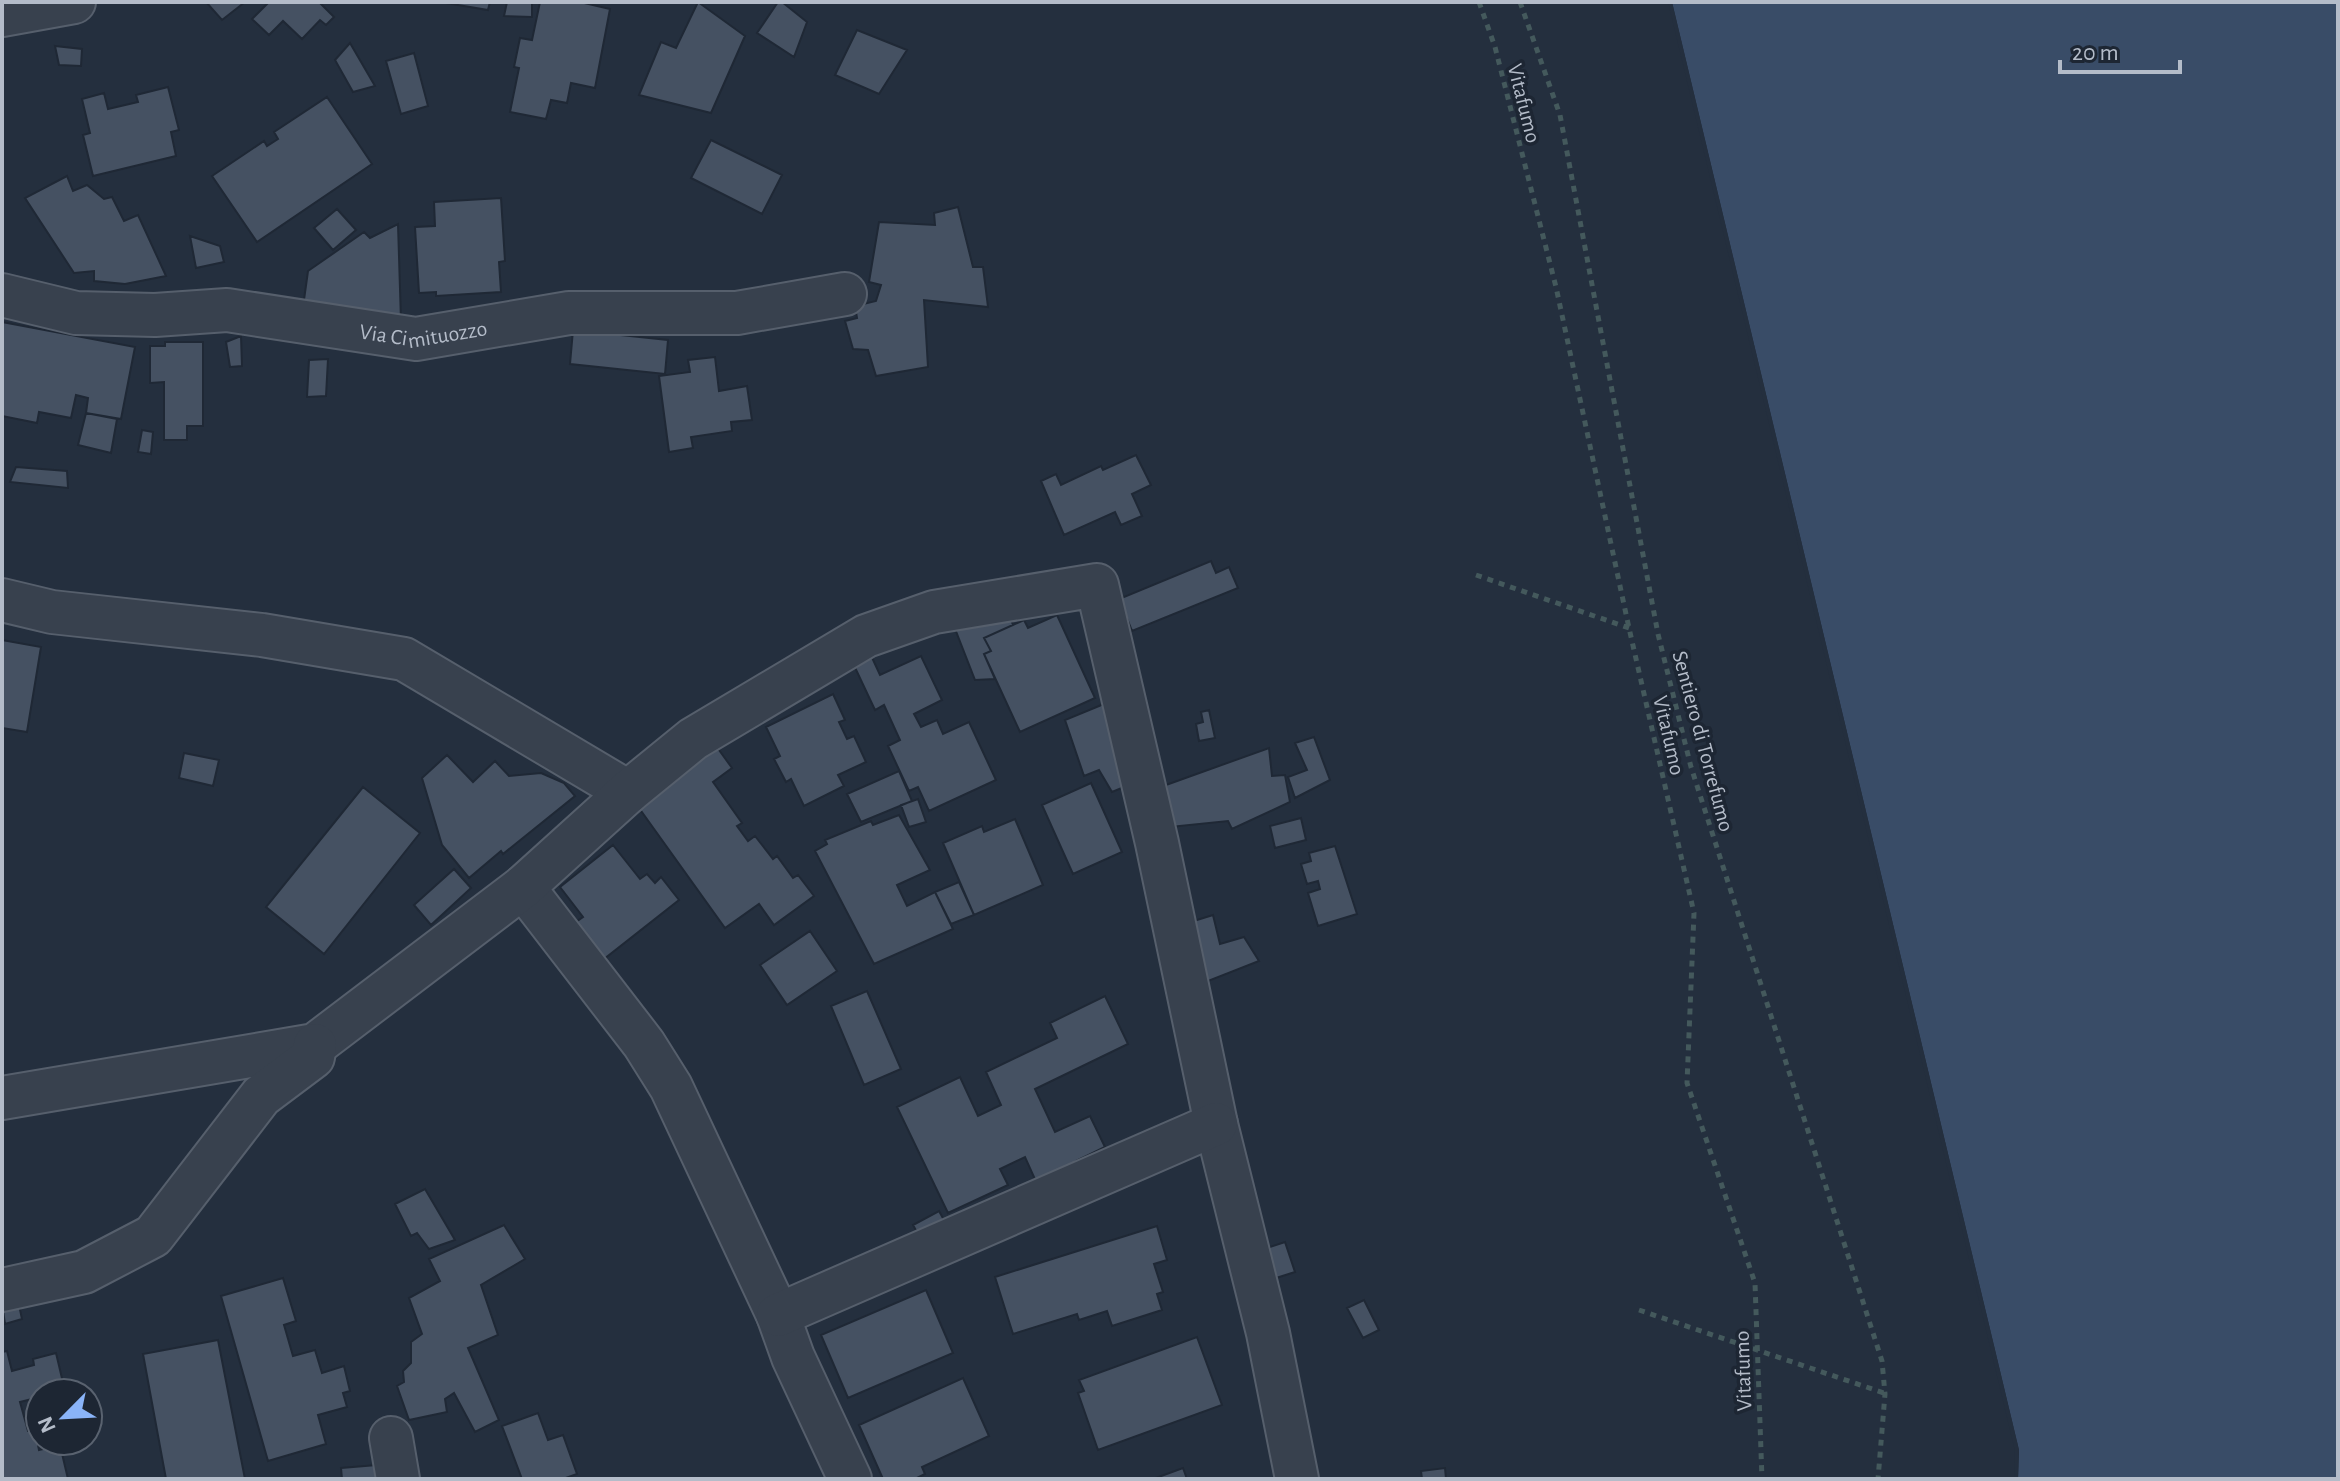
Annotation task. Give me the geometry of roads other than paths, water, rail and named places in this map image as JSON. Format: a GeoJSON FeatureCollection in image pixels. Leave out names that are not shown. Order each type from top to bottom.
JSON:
{"type":"FeatureCollection","features":[{"type":"Feature","properties":{"kind":"street"},"geometry":{"type":"LineString","coordinates":[[2,15],[74,2]]}},
{"type":"Feature","properties":{"kind":"street","name":"Via Cimituozzo"},"geometry":{"type":"LineString","coordinates":[[2,295],[76,313],[155,315],[227,310],[416,339],[569,313],[737,313],[845,294]]}},
{"type":"Feature","properties":{"kind":"street"},"geometry":{"type":"LineString","coordinates":[[2,1098],[315,1045],[523,887],[628,792],[693,739],[866,636],[934,612],[1097,585],[1157,843],[1216,1124],[1268,1333],[1297,1479]]}},
{"type":"Feature","properties":{"kind":"street"},"geometry":{"type":"LineString","coordinates":[[2,600],[52,612],[262,635],[404,659],[628,792]]}},
{"type":"Feature","properties":{"kind":"street"},"geometry":{"type":"LineString","coordinates":[[523,887],[644,1044],[671,1087],[778,1315],[793,1357],[850,1479]]}},
{"type":"Feature","properties":{"kind":"street"},"geometry":{"type":"LineString","coordinates":[[2,1290],[84,1272],[153,1236],[261,1096],[313,1057],[315,1045]]}},
{"type":"Feature","properties":{"kind":"street"},"geometry":{"type":"LineString","coordinates":[[778,1315],[1216,1124]]}},
{"type":"Feature","properties":{"kind":"street"},"geometry":{"type":"LineString","coordinates":[[391,1438],[398,1479]]}},
{"type":"Feature","properties":{"kind":"water"},"geometry":{"type":"Polygon","coordinates":[[[1672,2],[2338,2],[2338,1479],[2018,1479],[2019,1450],[1672,2]]]}}]}
